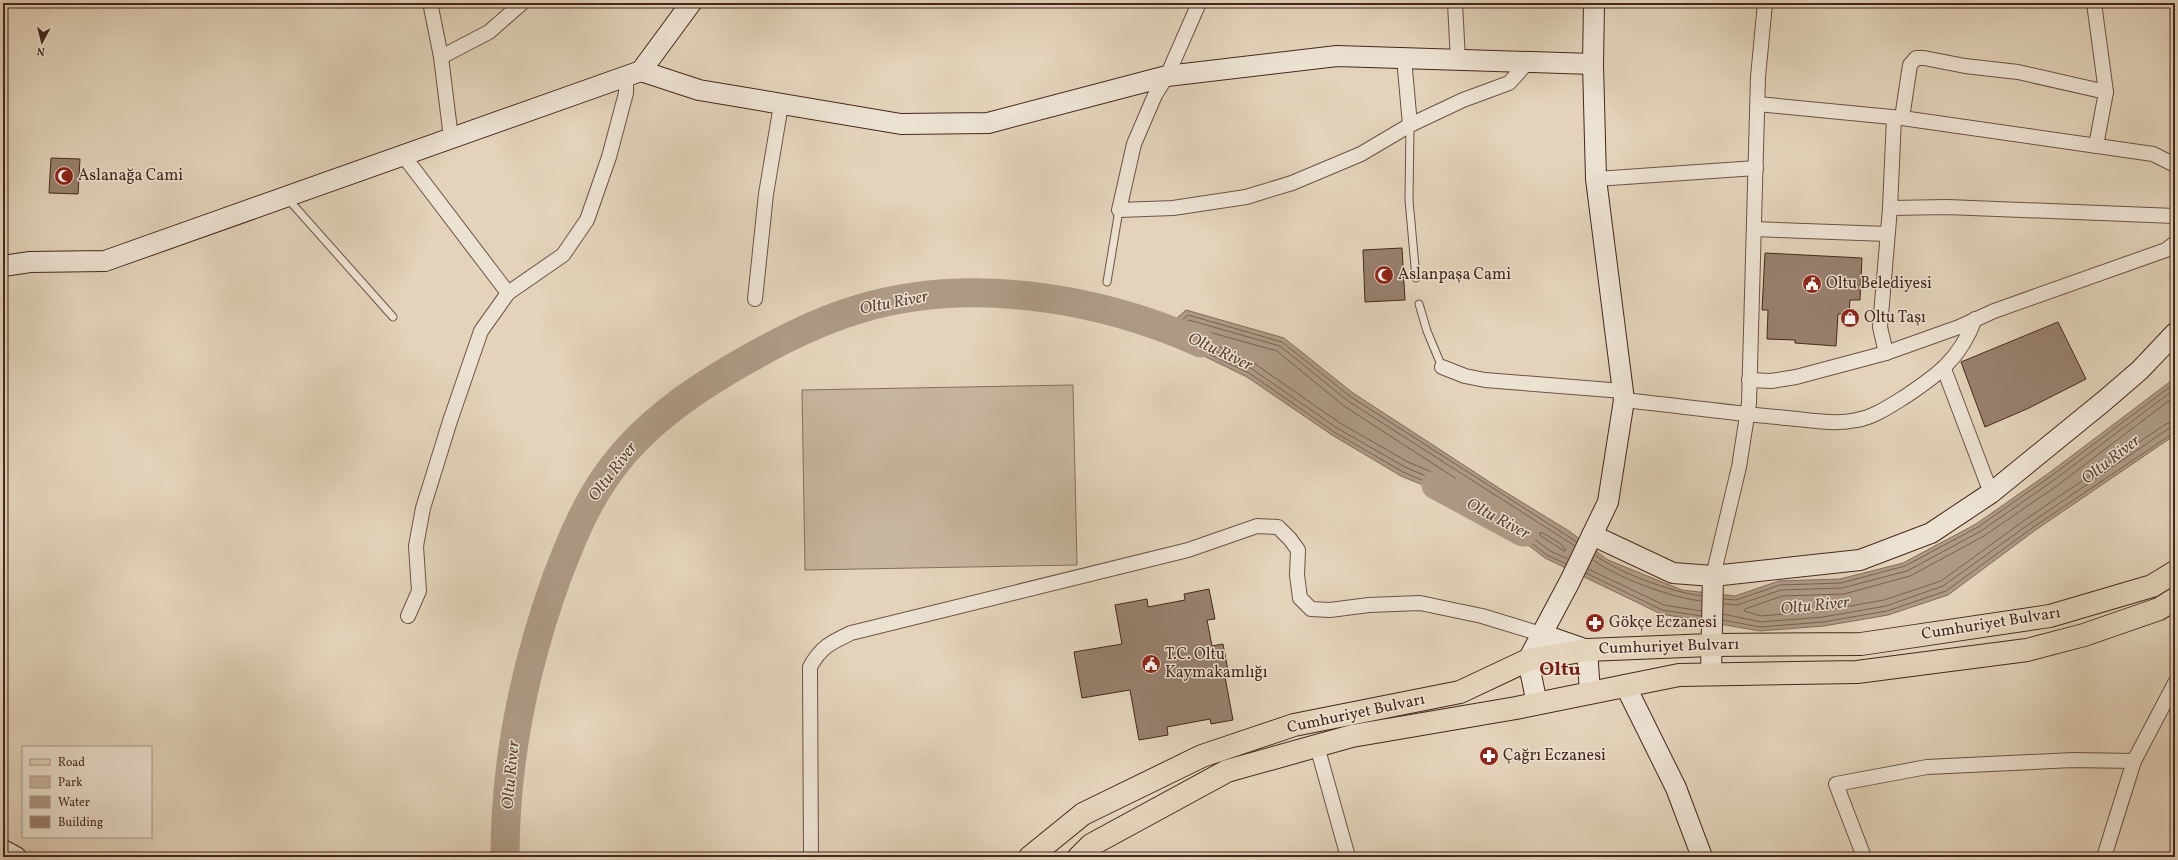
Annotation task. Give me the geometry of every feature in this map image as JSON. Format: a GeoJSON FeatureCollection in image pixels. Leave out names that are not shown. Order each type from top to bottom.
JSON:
{"type":"FeatureCollection","features":[{"type":"Feature","properties":{"kind":"main road","name":"Cumhuriyet Bulvarı"},"geometry":{"type":"LineString","coordinates":[[1030,857],[1083,814],[1202,756],[1294,726],[1460,692],[1528,660],[1587,650],[1710,635],[1861,644],[2050,616],[2152,586],[2175,572]]}},
{"type":"Feature","properties":{"kind":"main road","name":"Cumhuriyet Bulvarı"},"geometry":{"type":"LineString","coordinates":[[1079,857],[1091,845],[1227,771],[1352,736],[1537,704],[1679,675],[1857,672],[2027,650],[2159,609],[2175,599]]}},
{"type":"Feature","properties":{"kind":"street"},"geometry":{"type":"LineString","coordinates":[[432,3],[431,7],[441,57],[451,138]]}},
{"type":"Feature","properties":{"kind":"street"},"geometry":{"type":"LineString","coordinates":[[441,57],[488,32],[522,3]]}},
{"type":"Feature","properties":{"kind":"street"},"geometry":{"type":"LineString","coordinates":[[408,616],[419,591],[416,546],[423,508],[481,331],[508,293],[563,255],[587,220],[609,157],[626,93],[634,73],[691,3]]}},
{"type":"Feature","properties":{"kind":"street"},"geometry":{"type":"LineString","coordinates":[[1199,3],[1166,76],[1155,95],[1134,144],[1119,210],[1173,208],[1246,197],[1292,183],[1361,154],[1410,124],[1463,100],[1509,83],[1528,62]]}},
{"type":"Feature","properties":{"kind":"street"},"geometry":{"type":"LineString","coordinates":[[1455,3],[1458,60]]}},
{"type":"Feature","properties":{"kind":"street"},"geometry":{"type":"LineString","coordinates":[[1537,704],[1528,660],[1570,581],[1608,502],[1624,396],[1596,179],[1593,64],[1594,3]]}},
{"type":"Feature","properties":{"kind":"street"},"geometry":{"type":"LineString","coordinates":[[1711,674],[1710,635],[1713,576],[1739,467],[1747,415],[1758,104],[1766,3]]}},
{"type":"Feature","properties":{"kind":"street"},"geometry":{"type":"LineString","coordinates":[[2094,3],[2106,92],[2096,146]]}},
{"type":"Feature","properties":{"kind":"street"},"geometry":{"type":"LineString","coordinates":[[3,266],[30,262],[105,261],[634,73],[699,90],[901,124],[988,123],[1166,76],[1337,56],[1593,64]]}},
{"type":"Feature","properties":{"kind":"street"},"geometry":{"type":"LineString","coordinates":[[1886,353],[1880,327],[1887,234],[1898,118],[1910,65],[1920,57],[1964,66],[2018,72],[2106,92]]}},
{"type":"Feature","properties":{"kind":"street"},"geometry":{"type":"LineString","coordinates":[[1404,58],[1410,124]]}},
{"type":"Feature","properties":{"kind":"street"},"geometry":{"type":"LineString","coordinates":[[1758,104],[1898,118],[2153,154],[2175,165]]}},
{"type":"Feature","properties":{"kind":"street"},"geometry":{"type":"LineString","coordinates":[[755,299],[766,194],[781,105]]}},
{"type":"Feature","properties":{"kind":"street"},"geometry":{"type":"LineString","coordinates":[[403,155],[508,293]]}},
{"type":"Feature","properties":{"kind":"street"},"geometry":{"type":"LineString","coordinates":[[1596,179],[1756,168]]}},
{"type":"Feature","properties":{"kind":"street"},"geometry":{"type":"LineString","coordinates":[[1890,208],[1946,207],[2175,216]]}},
{"type":"Feature","properties":{"kind":"street"},"geometry":{"type":"LineString","coordinates":[[1754,229],[1887,234]]}},
{"type":"Feature","properties":{"kind":"street"},"geometry":{"type":"LineString","coordinates":[[1749,380],[1771,381],[1796,377],[1886,353],[2166,250],[2175,243]]}},
{"type":"Feature","properties":{"kind":"street"},"geometry":{"type":"LineString","coordinates":[[1442,367],[1465,376],[1485,380],[1624,396],[1747,415],[1835,422],[1856,420],[1885,409],[1932,379],[1944,369],[1963,346],[1975,319]]}},
{"type":"Feature","properties":{"kind":"street"},"geometry":{"type":"LineString","coordinates":[[1592,535],[1673,573],[1713,576],[1860,560],[1931,534],[1991,493],[2104,402],[2140,370],[2175,333]]}},
{"type":"Feature","properties":{"kind":"street"},"geometry":{"type":"LineString","coordinates":[[1944,369],[1991,493]]}},
{"type":"Feature","properties":{"kind":"street"},"geometry":{"type":"LineString","coordinates":[[811,857],[810,667],[818,653],[830,642],[851,633],[1188,550],[1258,526],[1278,527],[1298,550],[1297,575],[1300,598],[1311,609],[1330,610],[1369,605],[1420,603],[1482,616],[1542,634],[1587,650],[1590,692]]}},
{"type":"Feature","properties":{"kind":"street"},"geometry":{"type":"LineString","coordinates":[[2152,586],[2175,595]]}},
{"type":"Feature","properties":{"kind":"street"},"geometry":{"type":"LineString","coordinates":[[2104,857],[2134,761],[2175,683]]}},
{"type":"Feature","properties":{"kind":"street"},"geometry":{"type":"LineString","coordinates":[[1625,685],[1676,788],[1702,857]]}},
{"type":"Feature","properties":{"kind":"street"},"geometry":{"type":"LineString","coordinates":[[1317,746],[1348,857]]}},
{"type":"Feature","properties":{"kind":"street"},"geometry":{"type":"LineString","coordinates":[[1864,857],[1836,784],[1927,767],[2073,760],[2134,761]]}},
{"type":"Feature","properties":{"kind":"street"},"geometry":{"type":"LineString","coordinates":[[3,850],[16,857]]}},
{"type":"Feature","properties":{"kind":"lane"},"geometry":{"type":"LineString","coordinates":[[1410,124],[1409,200],[1416,278]]}},
{"type":"Feature","properties":{"kind":"lane"},"geometry":{"type":"LineString","coordinates":[[286,196],[393,317]]}},
{"type":"Feature","properties":{"kind":"lane"},"geometry":{"type":"LineString","coordinates":[[1106,282],[1119,210]]}},
{"type":"Feature","properties":{"kind":"lane"},"geometry":{"type":"LineString","coordinates":[[1419,304],[1427,331],[1442,367]]}},
{"type":"Feature","properties":{"kind":"green space"},"geometry":{"type":"Polygon","coordinates":[[[1073,385],[1077,565],[805,570],[802,390],[1073,385]]]}},
{"type":"Feature","properties":{"kind":"water"},"geometry":{"type":"Polygon","coordinates":[[[1186,310],[1284,338],[1353,393],[1502,490],[1569,531],[1608,560],[1682,590],[1735,596],[1779,581],[1840,579],[1903,563],[1976,524],[2049,473],[2175,378],[2175,435],[2037,529],[1948,595],[1888,615],[1824,626],[1760,631],[1661,614],[1545,558],[1481,509],[1401,476],[1332,435],[1247,377],[1159,334],[1186,310]]]}},
{"type":"Feature","properties":{"kind":"building","name":"Aslanağa Cami"},"geometry":{"type":"Polygon","coordinates":[[[51,158],[80,159],[78,194],[49,193],[51,158]]]}},
{"type":"Feature","properties":{"kind":"building","name":"Aslanpaşa Cami"},"geometry":{"type":"Polygon","coordinates":[[[1402,248],[1405,300],[1365,302],[1363,250],[1402,248]]]}},
{"type":"Feature","properties":{"kind":"building","name":"Oltu Belediyesi"},"geometry":{"type":"Polygon","coordinates":[[[1765,253],[1862,258],[1860,300],[1850,300],[1849,314],[1838,314],[1836,346],[1795,343],[1795,340],[1767,339],[1768,310],[1762,310],[1765,253]]]}},
{"type":"Feature","properties":{"kind":"building"},"geometry":{"type":"Polygon","coordinates":[[[2058,322],[2086,379],[2029,408],[1985,427],[1961,362],[2058,322]]]}},
{"type":"Feature","properties":{"kind":"building","name":"T.C. Oltu Kaymakamlığı"},"geometry":{"type":"Polygon","coordinates":[[[1209,589],[1215,619],[1207,620],[1212,646],[1223,644],[1229,676],[1225,677],[1233,720],[1211,724],[1210,719],[1167,727],[1168,735],[1139,740],[1130,690],[1082,698],[1074,652],[1122,644],[1115,605],[1147,599],[1148,607],[1185,600],[1184,594],[1209,589]]]}},
{"type":"Feature","properties":{"kind":"waterway","name":"Oltu River"},"geometry":{"type":"LineString","coordinates":[[505,857],[508,785],[519,715],[535,646],[557,577],[574,534],[595,493],[612,468],[638,438],[684,399],[749,358],[795,334],[827,320],[859,309],[901,299],[944,294],[988,293],[1033,296],[1077,303],[1120,314],[1161,327],[1201,343]]}},
{"type":"Feature","properties":{"kind":"waterway","name":"Oltu River"},"geometry":{"type":"LineString","coordinates":[[1436,485],[1523,532]]}},
{"type":"Feature","properties":{"kind":"place","name":"Aslanağa Cami"},"geometry":{"type":"Point","coordinates":[64,176]}},
{"type":"Feature","properties":{"kind":"place","name":"Aslanpaşa Cami"},"geometry":{"type":"Point","coordinates":[1384,275]}},
{"type":"Feature","properties":{"kind":"place","name":"Oltu Belediyesi"},"geometry":{"type":"Point","coordinates":[1812,284]}},
{"type":"Feature","properties":{"kind":"place","name":"Oltu Taşı"},"geometry":{"type":"Point","coordinates":[1850,318]}},
{"type":"Feature","properties":{"kind":"place","name":"Gökçe Eczanesi"},"geometry":{"type":"Point","coordinates":[1595,623]}},
{"type":"Feature","properties":{"kind":"place","name":"T.C. Oltu Kaymakamlığı"},"geometry":{"type":"Point","coordinates":[1151,664]}},
{"type":"Feature","properties":{"kind":"place","name":"Çağrı Eczanesi"},"geometry":{"type":"Point","coordinates":[1489,756]}},
{"type":"Feature","properties":{"kind":"district","name":"Oltu"},"geometry":{"type":"Point","coordinates":[1560,670]}}]}
